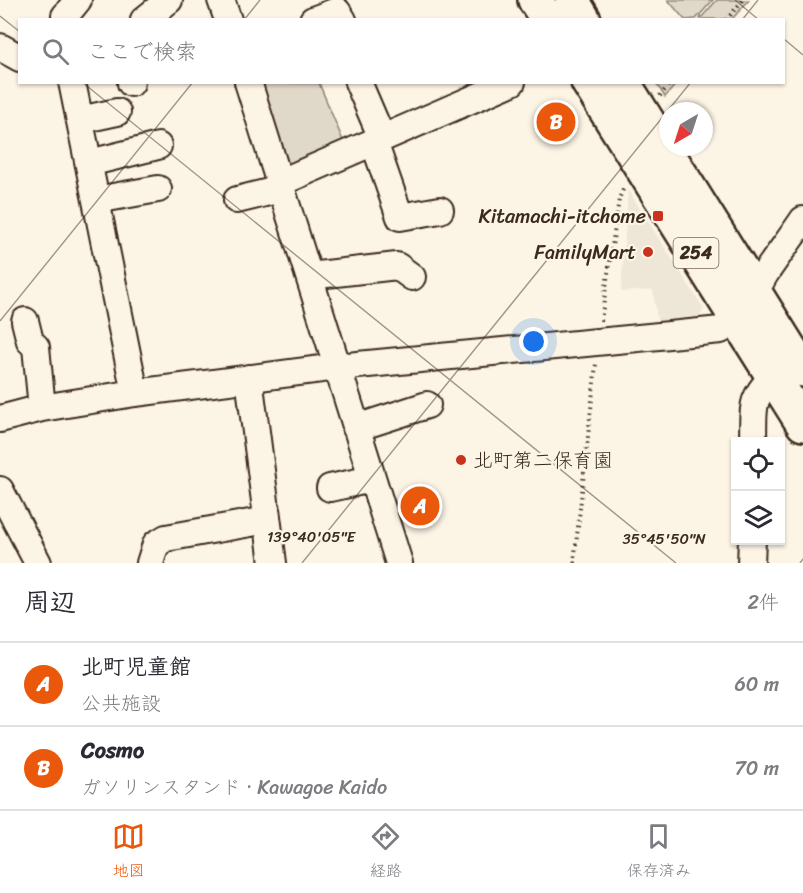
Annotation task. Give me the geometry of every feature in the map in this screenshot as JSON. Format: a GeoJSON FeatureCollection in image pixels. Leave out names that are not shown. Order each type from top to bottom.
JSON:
{"type":"FeatureCollection","features":[{"type":"Feature","properties":{"kind":"highway"},"geometry":{"type":"LineString","coordinates":[[535,0],[547,18]]}},
{"type":"Feature","properties":{"kind":"highway"},"geometry":{"type":"LineString","coordinates":[[572,0],[583,18]]}},
{"type":"Feature","properties":{"kind":"highway","name":"254"},"geometry":{"type":"LineString","coordinates":[[589,84],[746,306],[788,373],[803,424]]}},
{"type":"Feature","properties":{"kind":"highway","name":"254"},"geometry":{"type":"LineString","coordinates":[[624,84],[746,306]]}},
{"type":"Feature","properties":{"kind":"street"},"geometry":{"type":"LineString","coordinates":[[66,18],[78,0]]}},
{"type":"Feature","properties":{"kind":"street"},"geometry":{"type":"LineString","coordinates":[[146,18],[169,0]]}},
{"type":"Feature","properties":{"kind":"street"},"geometry":{"type":"LineString","coordinates":[[221,0],[227,18]]}},
{"type":"Feature","properties":{"kind":"street"},"geometry":{"type":"LineString","coordinates":[[318,18],[337,10],[342,18]]}},
{"type":"Feature","properties":{"kind":"street"},"geometry":{"type":"LineString","coordinates":[[72,84],[135,393]]}},
{"type":"Feature","properties":{"kind":"street"},"geometry":{"type":"LineString","coordinates":[[249,84],[399,563]]}},
{"type":"Feature","properties":{"kind":"street"},"geometry":{"type":"LineString","coordinates":[[359,84],[378,140],[400,217],[440,210]]}},
{"type":"Feature","properties":{"kind":"street"},"geometry":{"type":"LineString","coordinates":[[237,200],[280,186],[378,140],[507,84]]}},
{"type":"Feature","properties":{"kind":"street"},"geometry":{"type":"LineString","coordinates":[[80,120],[117,111]]}},
{"type":"Feature","properties":{"kind":"street"},"geometry":{"type":"LineString","coordinates":[[89,163],[158,146]]}},
{"type":"Feature","properties":{"kind":"street"},"geometry":{"type":"LineString","coordinates":[[96,200],[158,189]]}},
{"type":"Feature","properties":{"kind":"street"},"geometry":{"type":"LineString","coordinates":[[0,419],[42,408],[135,393],[337,367],[722,330],[746,306],[803,219]]}},
{"type":"Feature","properties":{"kind":"street"},"geometry":{"type":"LineString","coordinates":[[309,276],[397,266],[412,277]]}},
{"type":"Feature","properties":{"kind":"street"},"geometry":{"type":"LineString","coordinates":[[25,321],[30,341],[36,347],[42,408]]}},
{"type":"Feature","properties":{"kind":"street"},"geometry":{"type":"LineString","coordinates":[[753,437],[754,402],[759,391],[788,373]]}},
{"type":"Feature","properties":{"kind":"street"},"geometry":{"type":"LineString","coordinates":[[249,378],[273,563]]}},
{"type":"Feature","properties":{"kind":"street"},"geometry":{"type":"LineString","coordinates":[[356,428],[427,405]]}},
{"type":"Feature","properties":{"kind":"street"},"geometry":{"type":"LineString","coordinates":[[330,488],[372,479]]}},
{"type":"Feature","properties":{"kind":"street"},"geometry":{"type":"LineString","coordinates":[[0,490],[38,563]]}},
{"type":"Feature","properties":{"kind":"street"},"geometry":{"type":"LineString","coordinates":[[150,563],[156,544],[166,538],[267,520]]}},
{"type":"Feature","properties":{"kind":"street"},"geometry":{"type":"LineString","coordinates":[[751,563],[752,545]]}},
{"type":"Feature","properties":{"kind":"path"},"geometry":{"type":"LineString","coordinates":[[728,18],[743,0]]}},
{"type":"Feature","properties":{"kind":"path"},"geometry":{"type":"LineString","coordinates":[[656,100],[669,84]]}},
{"type":"Feature","properties":{"kind":"path"},"geometry":{"type":"LineString","coordinates":[[573,563],[598,341],[619,199],[625,185]]}},
{"type":"Feature","properties":{"kind":"shaded area"},"geometry":{"type":"Polygon","coordinates":[[[668,0],[713,0],[697,18],[683,18],[668,0]]]}},
{"type":"Feature","properties":{"kind":"shaded area"},"geometry":{"type":"Polygon","coordinates":[[[717,0],[749,0],[733,18],[701,18],[717,0]]]}},
{"type":"Feature","properties":{"kind":"shaded area"},"geometry":{"type":"Polygon","coordinates":[[[264,84],[319,84],[344,143],[292,166],[283,162],[257,87],[264,84]]]}},
{"type":"Feature","properties":{"kind":"shaded area"},"geometry":{"type":"Polygon","coordinates":[[[657,84],[676,84],[665,97],[657,84]]]}},
{"type":"Feature","properties":{"kind":"shaded area"},"geometry":{"type":"Polygon","coordinates":[[[628,190],[704,309],[696,322],[658,326],[653,290],[621,292],[628,190]]]}},
{"type":"Feature","properties":{"kind":"place","name":"Cosmo"},"geometry":{"type":"Point","coordinates":[556,122]}},
{"type":"Feature","properties":{"kind":"place","name":"Kitamachi-itchome"},"geometry":{"type":"Point","coordinates":[658,216]}},
{"type":"Feature","properties":{"kind":"place","name":"FamilyMart"},"geometry":{"type":"Point","coordinates":[648,252]}},
{"type":"Feature","properties":{"kind":"place","name":"北町第二保育園"},"geometry":{"type":"Point","coordinates":[461,460]}},
{"type":"Feature","properties":{"kind":"place","name":"北町児童館"},"geometry":{"type":"Point","coordinates":[420,506]}}]}
